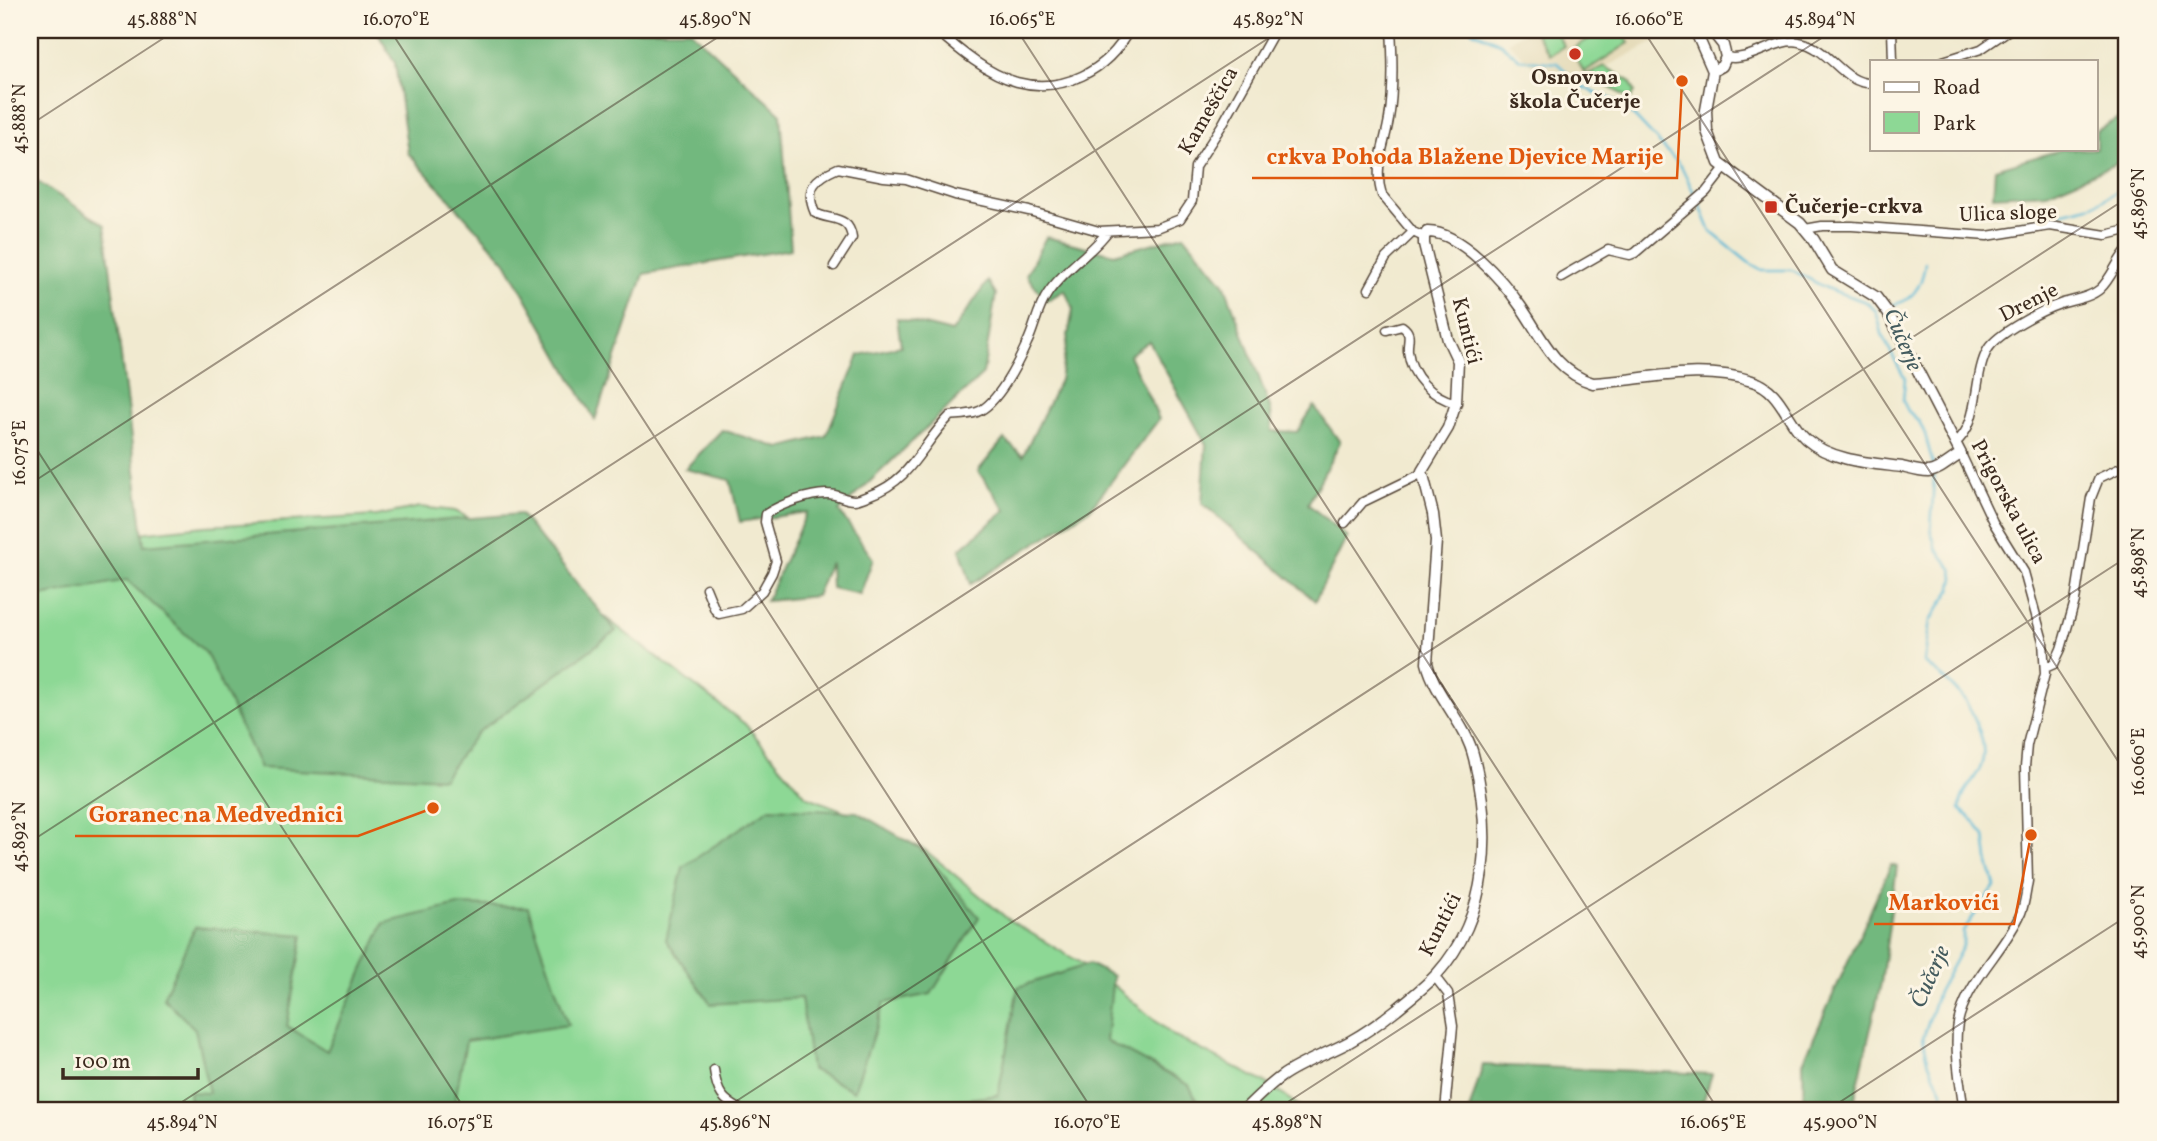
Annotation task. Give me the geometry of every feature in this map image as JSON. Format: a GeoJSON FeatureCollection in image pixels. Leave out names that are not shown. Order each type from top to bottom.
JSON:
{"type":"FeatureCollection","features":[{"type":"Feature","properties":{"kind":"street"},"geometry":{"type":"LineString","coordinates":[[936,30],[952,44],[998,74],[1016,82],[1039,85],[1073,79],[1094,70],[1110,58],[1129,30]]}},
{"type":"Feature","properties":{"kind":"street","name":"Kameščica"},"geometry":{"type":"LineString","coordinates":[[834,266],[852,238],[851,230],[837,218],[815,213],[810,192],[813,183],[838,168],[884,177],[906,178],[983,202],[1008,206],[1099,231],[1157,228],[1180,219],[1192,201],[1195,167],[1222,125],[1275,30]]}},
{"type":"Feature","properties":{"kind":"street"},"geometry":{"type":"LineString","coordinates":[[1391,30],[1394,80],[1389,118],[1378,164],[1379,180],[1382,195],[1413,232],[1424,236]]}},
{"type":"Feature","properties":{"kind":"street"},"geometry":{"type":"LineString","coordinates":[[1695,30],[1713,71],[1722,66],[1726,57],[1723,45],[1711,30]]}},
{"type":"Feature","properties":{"kind":"street"},"geometry":{"type":"LineString","coordinates":[[1892,30],[1893,60]]}},
{"type":"Feature","properties":{"kind":"street"},"geometry":{"type":"LineString","coordinates":[[1946,60],[1981,49],[2009,30]]}},
{"type":"Feature","properties":{"kind":"street"},"geometry":{"type":"LineString","coordinates":[[1726,57],[1739,59],[1796,36],[1817,47],[1855,81],[1870,83]]}},
{"type":"Feature","properties":{"kind":"street","name":"Prigorska ulica"},"geometry":{"type":"LineString","coordinates":[[1713,71],[1706,110],[1707,131],[1713,153],[1724,169],[1805,229],[1832,270],[1878,300],[1887,311],[1993,522],[2018,559],[2026,578],[2043,641],[2045,668],[2027,745],[2025,767],[2028,881],[2020,914],[1971,989],[1960,1014],[1956,1029],[1964,1111]]}},
{"type":"Feature","properties":{"kind":"street"},"geometry":{"type":"LineString","coordinates":[[1561,277],[1608,250],[1630,255],[1634,253],[1698,199],[1724,169]]}},
{"type":"Feature","properties":{"kind":"street","name":"Ulica sloge"},"geometry":{"type":"LineString","coordinates":[[1805,229],[1852,226],[1987,236],[2050,226],[2106,235],[2127,230]]}},
{"type":"Feature","properties":{"kind":"street"},"geometry":{"type":"LineString","coordinates":[[706,587],[719,614],[742,609],[762,591],[776,561],[765,522],[766,514],[776,507],[814,496],[828,494],[855,500],[875,494],[909,471],[950,416],[975,413],[984,409],[998,394],[1028,341],[1040,307],[1049,292],[1108,231]]}},
{"type":"Feature","properties":{"kind":"street"},"geometry":{"type":"LineString","coordinates":[[1369,289],[1386,258],[1413,232]]}},
{"type":"Feature","properties":{"kind":"street","name":"Kuntići"},"geometry":{"type":"LineString","coordinates":[[1242,1111],[1283,1075],[1350,1042],[1435,977],[1456,947],[1480,891],[1484,820],[1471,745],[1440,697],[1427,663],[1436,541],[1433,514],[1423,473],[1427,461],[1448,428],[1456,403],[1458,361],[1448,340],[1424,236],[1427,232],[1450,238],[1468,249],[1520,305],[1554,359],[1578,379],[1593,383],[1704,372],[1731,375],[1756,382],[1780,402],[1804,438],[1838,457],[1934,470],[1961,454]]}},
{"type":"Feature","properties":{"kind":"street","name":"Drenje"},"geometry":{"type":"LineString","coordinates":[[1955,443],[1964,437],[1969,425],[1976,384],[1988,350],[1997,339],[2056,305],[2099,290],[2127,250]]}},
{"type":"Feature","properties":{"kind":"street"},"geometry":{"type":"LineString","coordinates":[[1387,330],[1398,326],[1407,329],[1410,336],[1408,354],[1419,377],[1438,397],[1456,403]]}},
{"type":"Feature","properties":{"kind":"street"},"geometry":{"type":"LineString","coordinates":[[2045,668],[2054,664],[2061,649],[2075,601],[2091,498],[2099,478],[2127,466]]}},
{"type":"Feature","properties":{"kind":"street"},"geometry":{"type":"LineString","coordinates":[[1345,523],[1363,502],[1423,473]]}},
{"type":"Feature","properties":{"kind":"street"},"geometry":{"type":"LineString","coordinates":[[1435,977],[1448,995],[1453,1026],[1445,1111]]}},
{"type":"Feature","properties":{"kind":"street"},"geometry":{"type":"LineString","coordinates":[[714,1070],[716,1087],[720,1094],[743,1111]]}},
{"type":"Feature","properties":{"kind":"shaded area","name":"Osnovna škola Čučerje"},"geometry":{"type":"Polygon","coordinates":[[[1527,30],[1671,30],[1672,33],[1572,84],[1533,66],[1508,42],[1527,30]]]}},
{"type":"Feature","properties":{"kind":"green space"},"geometry":{"type":"Polygon","coordinates":[[[376,30],[690,30],[781,114],[791,249],[644,274],[595,420],[506,262],[408,153],[395,63],[376,30]]]}},
{"type":"Feature","properties":{"kind":"green space"},"geometry":{"type":"Polygon","coordinates":[[[1533,30],[1554,30],[1564,46],[1550,55],[1533,30]]]}},
{"type":"Feature","properties":{"kind":"green space"},"geometry":{"type":"Polygon","coordinates":[[[1603,30],[1620,30],[1629,43],[1584,72],[1571,50],[1603,30]]]}},
{"type":"Feature","properties":{"kind":"green space"},"geometry":{"type":"Polygon","coordinates":[[[1604,66],[1630,81],[1635,92],[1631,99],[1586,75],[1604,66]]]}},
{"type":"Feature","properties":{"kind":"green space"},"geometry":{"type":"Polygon","coordinates":[[[2127,114],[2127,159],[2047,193],[1993,196],[1995,169],[2060,150],[2098,150],[2098,130],[2127,114]]]}},
{"type":"Feature","properties":{"kind":"green space"},"geometry":{"type":"Polygon","coordinates":[[[30,177],[105,225],[144,545],[520,514],[616,631],[477,733],[443,778],[260,768],[206,653],[127,580],[30,598],[30,177]]]}},
{"type":"Feature","properties":{"kind":"green space"},"geometry":{"type":"Polygon","coordinates":[[[1184,235],[1224,283],[1271,410],[1272,431],[1297,432],[1314,406],[1340,442],[1308,504],[1347,537],[1315,601],[1202,503],[1206,444],[1149,341],[1129,355],[1159,419],[1090,509],[971,584],[960,549],[1006,510],[978,471],[1004,439],[1023,456],[1060,380],[1073,309],[1065,290],[1046,301],[1026,275],[1046,237],[1114,254],[1184,235]]]}},
{"type":"Feature","properties":{"kind":"green space"},"geometry":{"type":"Polygon","coordinates":[[[988,281],[996,294],[983,374],[839,511],[873,559],[860,594],[831,588],[830,562],[816,596],[766,601],[807,512],[740,522],[730,480],[685,469],[722,430],[780,448],[826,436],[859,355],[901,346],[897,318],[952,332],[988,281]]]}},
{"type":"Feature","properties":{"kind":"green space"},"geometry":{"type":"Polygon","coordinates":[[[420,507],[455,511],[485,526],[745,724],[806,796],[869,821],[925,850],[1009,920],[1104,977],[1172,1035],[1266,1083],[1306,1111],[30,1111],[30,561],[138,533],[205,526],[376,516],[420,507]]]}},
{"type":"Feature","properties":{"kind":"green space"},"geometry":{"type":"Polygon","coordinates":[[[770,808],[857,812],[921,849],[979,917],[931,994],[884,1003],[854,1091],[811,1069],[801,998],[711,1004],[666,940],[683,867],[770,808]]]}},
{"type":"Feature","properties":{"kind":"green space"},"geometry":{"type":"Polygon","coordinates":[[[1891,865],[1897,867],[1881,983],[1852,1111],[1804,1111],[1803,1062],[1891,865]]]}},
{"type":"Feature","properties":{"kind":"green space"},"geometry":{"type":"Polygon","coordinates":[[[458,905],[528,907],[568,1025],[466,1041],[453,1111],[191,1111],[189,1092],[209,1093],[195,1029],[163,998],[195,927],[303,935],[287,1026],[327,1051],[384,923],[458,905]]]}},
{"type":"Feature","properties":{"kind":"green space"},"geometry":{"type":"Polygon","coordinates":[[[1089,964],[1113,976],[1106,1041],[1189,1085],[1202,1111],[936,1111],[934,1103],[998,1095],[1018,987],[1089,964]]]}},
{"type":"Feature","properties":{"kind":"green space"},"geometry":{"type":"Polygon","coordinates":[[[1483,1065],[1712,1074],[1704,1099],[1692,1111],[1469,1111],[1483,1065]]]}},
{"type":"Feature","properties":{"kind":"waterway","name":"Čučerje"},"geometry":{"type":"LineString","coordinates":[[1471,30],[1500,43],[1519,59],[1557,63],[1583,87],[1617,102],[1635,117],[1681,166],[1696,197]]}},
{"type":"Feature","properties":{"kind":"waterway"},"geometry":{"type":"LineString","coordinates":[[1980,232],[2093,205],[2118,191],[2127,190]]}},
{"type":"Feature","properties":{"kind":"waterway","name":"Čučerje"},"geometry":{"type":"LineString","coordinates":[[1699,203],[1711,232],[1748,262],[1762,270],[1792,270],[1826,288],[1866,302],[1876,311],[1883,337],[1905,379],[1903,401],[1908,411],[1919,421],[1934,468]]}},
{"type":"Feature","properties":{"kind":"waterway"},"geometry":{"type":"LineString","coordinates":[[1885,306],[1902,302],[1914,293],[1925,263]]}},
{"type":"Feature","properties":{"kind":"waterway","name":"Čučerje"},"geometry":{"type":"LineString","coordinates":[[1934,475],[1931,531],[1936,548],[1953,570],[1954,578],[1952,588],[1930,621],[1924,662],[1966,702],[1981,735],[1981,766],[1962,797],[1960,809],[1975,822],[1985,836],[1995,886],[1963,931],[1963,946],[1938,992],[1923,1038],[1929,1064],[1942,1091],[1945,1111]]}},
{"type":"Feature","properties":{"kind":"place","name":"Osnovna škola Čučerje"},"geometry":{"type":"Point","coordinates":[1575,54]}},
{"type":"Feature","properties":{"kind":"place","name":"crkva Pohoda Blažene Djevice Marije"},"geometry":{"type":"Point","coordinates":[1682,81]}},
{"type":"Feature","properties":{"kind":"place","name":"Čučerje-crkva"},"geometry":{"type":"Point","coordinates":[1771,207]}},
{"type":"Feature","properties":{"kind":"place","name":"Goranec na Medvednici"},"geometry":{"type":"Point","coordinates":[433,808]}},
{"type":"Feature","properties":{"kind":"place","name":"Markovići"},"geometry":{"type":"Point","coordinates":[2031,835]}}]}
